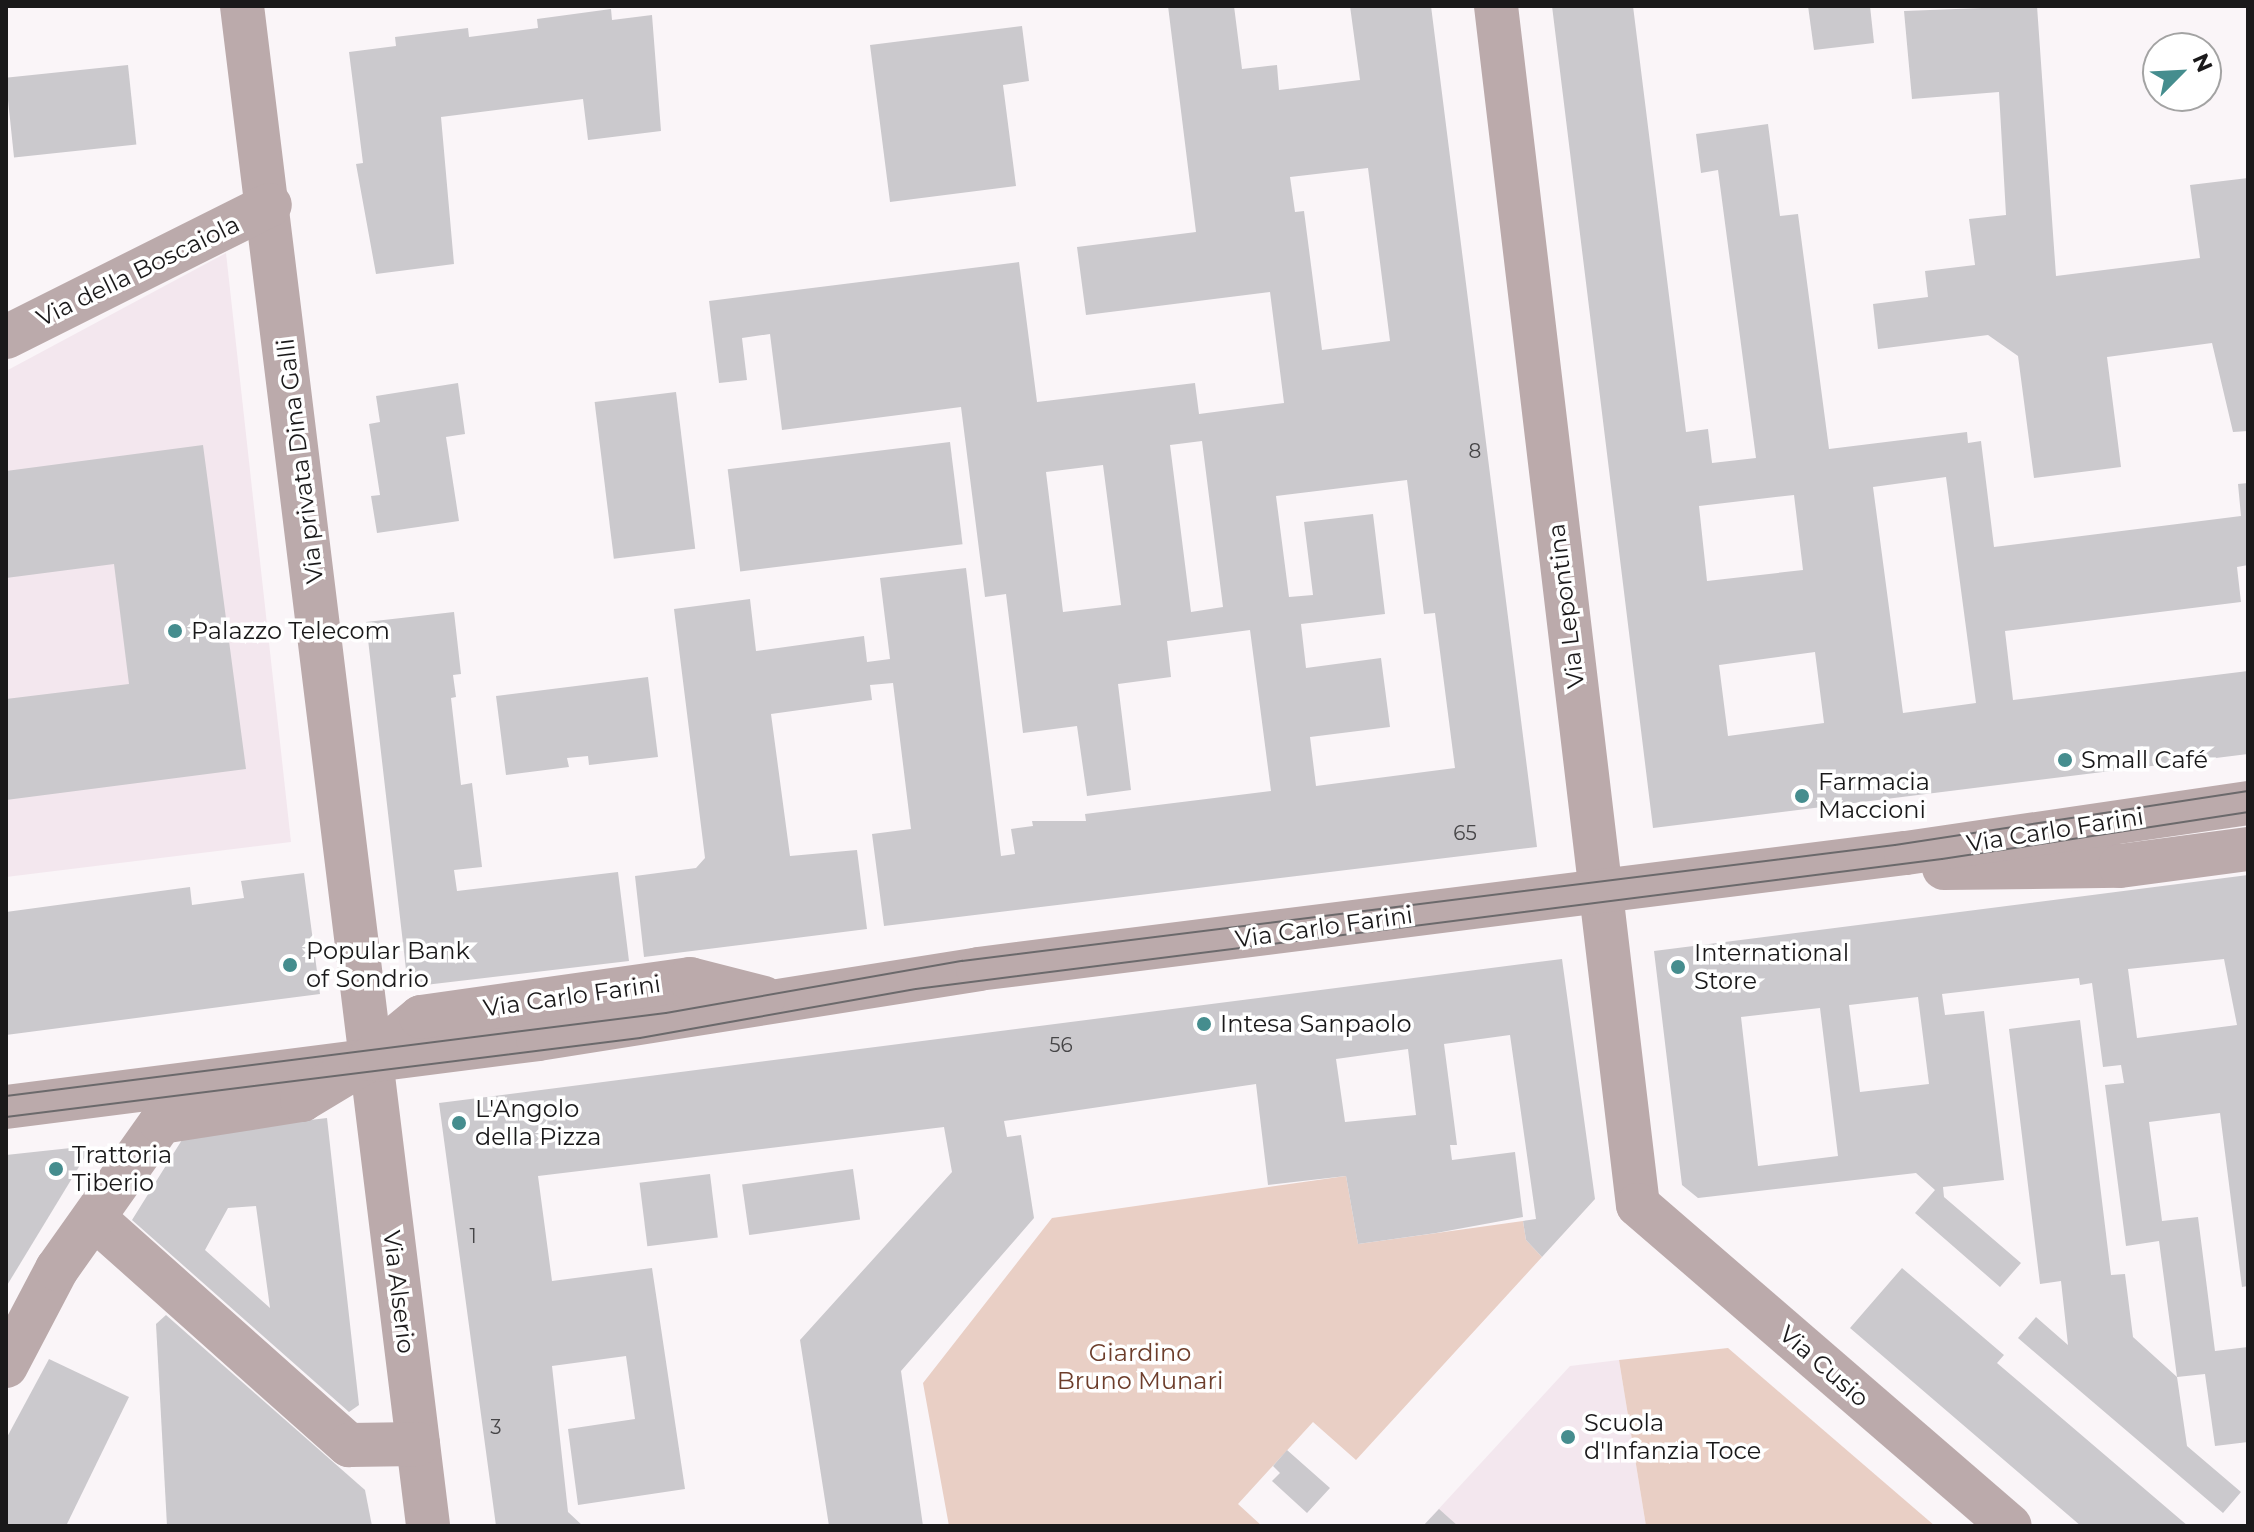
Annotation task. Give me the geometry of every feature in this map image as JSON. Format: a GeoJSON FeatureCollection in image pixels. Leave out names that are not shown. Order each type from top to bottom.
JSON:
{"type":"FeatureCollection","features":[{"type":"Feature","properties":{"kind":"street","name":"Via privata Dina Galli"},"geometry":{"type":"LineString","coordinates":[[242,6],[270,205],[370,1059]]}},
{"type":"Feature","properties":{"kind":"street","name":"Via Lepontina"},"geometry":{"type":"LineString","coordinates":[[1496,6],[1638,1205]]}},
{"type":"Feature","properties":{"kind":"street","name":"Via della Boscaiola"},"geometry":{"type":"LineString","coordinates":[[6,337],[270,205]]}},
{"type":"Feature","properties":{"kind":"street","name":"Via Carlo Farini"},"geometry":{"type":"LineString","coordinates":[[6,1107],[787,1003],[978,969],[1862,858],[2248,803]]}},
{"type":"Feature","properties":{"kind":"street","name":"Via Carlo Farini"},"geometry":{"type":"LineString","coordinates":[[1862,858],[1992,869],[2120,866],[2248,849]]}},
{"type":"Feature","properties":{"kind":"street"},"geometry":{"type":"LineString","coordinates":[[6,1366],[57,1269],[161,1122],[302,1100],[370,1059]]}},
{"type":"Feature","properties":{"kind":"street","name":"Via Alserio"},"geometry":{"type":"LineString","coordinates":[[370,1059],[428,1526]]}},
{"type":"Feature","properties":{"kind":"street","name":"Via Cusio"},"geometry":{"type":"LineString","coordinates":[[1638,1205],[2010,1526]]}},
{"type":"Feature","properties":{"kind":"street"},"geometry":{"type":"LineString","coordinates":[[95,1219],[349,1445],[418,1444]]}},
{"type":"Feature","properties":{"kind":"shaded area"},"geometry":{"type":"Polygon","coordinates":[[[226,253],[291,842],[6,877],[6,371],[226,253]]]}},
{"type":"Feature","properties":{"kind":"shaded area","name":"Scuola d'Infanzia Toce"},"geometry":{"type":"Polygon","coordinates":[[[1619,1360],[1646,1526],[1423,1526],[1570,1366],[1619,1360]]]}},
{"type":"Feature","properties":{"kind":"green space","name":"Giardino Bruno Munari"},"geometry":{"type":"Polygon","coordinates":[[[1346,1176],[1358,1244],[1523,1221],[1526,1240],[1542,1257],[1356,1460],[1313,1422],[1238,1504],[1262,1526],[949,1526],[923,1383],[1052,1218],[1346,1176]]]}},
{"type":"Feature","properties":{"kind":"green space"},"geometry":{"type":"Polygon","coordinates":[[[1728,1348],[1935,1526],[1646,1526],[1619,1360],[1728,1348]]]}},
{"type":"Feature","properties":{"kind":"building"},"geometry":{"type":"Polygon","coordinates":[[[1168,6],[1234,6],[1242,69],[1277,65],[1279,90],[1360,80],[1350,6],[1431,6],[1537,847],[884,926],[872,834],[911,829],[893,683],[870,685],[872,700],[771,714],[790,856],[857,850],[867,929],[644,957],[635,876],[696,868],[705,858],[674,609],[750,599],[756,651],[864,636],[867,662],[890,659],[880,578],[966,568],[1001,856],[1015,854],[1011,829],[1033,826],[1032,821],[1086,821],[1085,814],[1271,791],[1250,630],[1167,641],[1171,677],[1118,684],[1131,790],[1087,796],[1077,726],[1023,733],[1006,594],[985,597],[961,407],[782,430],[770,334],[742,338],[747,380],[719,383],[709,301],[1019,262],[1037,402],[1195,383],[1199,414],[1284,403],[1270,292],[1086,315],[1077,247],[1196,232],[1168,6]],[[1368,168],[1290,177],[1295,212],[1304,211],[1322,350],[1390,341],[1368,168]],[[1202,441],[1170,445],[1191,612],[1223,607],[1202,441]],[[1103,465],[1046,472],[1063,612],[1121,605],[1103,465]],[[1407,480],[1276,496],[1289,597],[1313,595],[1304,522],[1373,514],[1385,614],[1301,624],[1306,668],[1381,658],[1390,727],[1310,737],[1316,786],[1455,768],[1435,613],[1424,614],[1407,480]]]}},
{"type":"Feature","properties":{"kind":"building"},"geometry":{"type":"Polygon","coordinates":[[[1552,6],[1633,6],[1686,432],[1708,429],[1712,463],[1756,458],[1718,170],[1701,173],[1696,134],[1768,124],[1780,216],[1798,214],[1829,449],[1967,432],[1968,443],[1981,441],[1994,547],[2241,516],[2238,484],[2248,483],[2248,565],[2237,567],[2241,602],[2005,631],[2013,700],[2248,671],[2248,754],[1653,828],[1552,6]],[[1946,477],[1873,487],[1903,713],[1976,703],[1946,477]],[[1794,495],[1699,506],[1707,581],[1803,570],[1794,495]],[[1815,652],[1719,665],[1728,736],[1824,723],[1815,652]]]}},
{"type":"Feature","properties":{"kind":"building"},"geometry":{"type":"Polygon","coordinates":[[[1808,6],[1870,6],[1874,43],[1814,50],[1808,6]]]}},
{"type":"Feature","properties":{"kind":"building"},"geometry":{"type":"Polygon","coordinates":[[[2037,6],[2056,276],[2200,258],[2190,185],[2248,178],[2248,431],[2233,432],[2212,343],[2107,357],[2121,467],[2034,478],[2018,356],[1988,335],[1878,349],[1873,304],[1928,297],[1925,271],[1975,265],[1969,219],[2006,215],[1999,92],[1912,99],[1904,11],[2037,6]]]}},
{"type":"Feature","properties":{"kind":"building"},"geometry":{"type":"Polygon","coordinates":[[[611,9],[612,20],[652,15],[661,131],[588,140],[583,99],[441,117],[454,264],[376,274],[356,164],[363,163],[349,52],[396,46],[395,37],[468,28],[469,37],[538,28],[537,19],[611,9]]]}},
{"type":"Feature","properties":{"kind":"building"},"geometry":{"type":"Polygon","coordinates":[[[1022,26],[1029,81],[1003,85],[1016,186],[890,202],[870,45],[1022,26]]]}},
{"type":"Feature","properties":{"kind":"building"},"geometry":{"type":"Polygon","coordinates":[[[128,65],[136,145],[14,157],[6,78],[128,65]]]}},
{"type":"Feature","properties":{"kind":"building"},"geometry":{"type":"Polygon","coordinates":[[[458,383],[465,434],[446,437],[459,521],[377,533],[371,496],[380,495],[369,424],[380,422],[376,396],[458,383]]]}},
{"type":"Feature","properties":{"kind":"building"},"geometry":{"type":"Polygon","coordinates":[[[676,392],[695,549],[614,559],[595,402],[676,392]]]}},
{"type":"Feature","properties":{"kind":"building"},"geometry":{"type":"Polygon","coordinates":[[[950,442],[963,544],[740,572],[728,469],[950,442]]]}},
{"type":"Feature","properties":{"kind":"building","name":"Palazzo Telecom"},"geometry":{"type":"Polygon","coordinates":[[[203,445],[246,769],[6,800],[6,699],[129,684],[114,564],[6,578],[6,471],[203,445]]]}},
{"type":"Feature","properties":{"kind":"building"},"geometry":{"type":"Polygon","coordinates":[[[454,612],[461,674],[453,675],[456,697],[451,698],[461,785],[472,783],[482,867],[454,870],[457,891],[618,872],[629,961],[408,987],[366,622],[454,612]]]}},
{"type":"Feature","properties":{"kind":"building"},"geometry":{"type":"Polygon","coordinates":[[[648,677],[658,757],[589,765],[588,756],[567,758],[569,767],[506,775],[496,696],[648,677]]]}},
{"type":"Feature","properties":{"kind":"building"},"geometry":{"type":"Polygon","coordinates":[[[304,873],[320,994],[6,1035],[6,912],[190,887],[192,905],[244,898],[241,881],[304,873]]]}},
{"type":"Feature","properties":{"kind":"building"},"geometry":{"type":"Polygon","coordinates":[[[2248,875],[2248,1286],[2242,1287],[2220,1113],[2149,1122],[2162,1221],[2198,1217],[2215,1351],[2248,1347],[2248,1442],[2215,1446],[2205,1374],[2177,1377],[2159,1241],[2126,1246],[2105,1085],[2124,1083],[2121,1065],[2103,1067],[2092,983],[2080,985],[2079,978],[1942,994],[1945,1015],[1984,1011],[2004,1180],[1943,1187],[1944,1197],[2021,1263],[2000,1287],[1915,1213],[1935,1190],[1916,1173],[1698,1198],[1682,1185],[1654,951],[2248,875]],[[2224,959],[2128,969],[2137,1038],[2237,1025],[2224,959]],[[1918,997],[1849,1005],[1860,1092],[1929,1084],[1918,997]],[[1820,1008],[1741,1017],[1758,1166],[1838,1156],[1820,1008]]]}},
{"type":"Feature","properties":{"kind":"building"},"geometry":{"type":"Polygon","coordinates":[[[1562,959],[1595,1199],[1542,1257],[1526,1240],[1523,1221],[1536,1219],[1510,1035],[1444,1044],[1457,1145],[1450,1145],[1452,1160],[1515,1152],[1523,1217],[1436,1233],[1358,1244],[1346,1176],[1268,1185],[1256,1084],[1004,1121],[1007,1137],[1021,1135],[1034,1218],[901,1371],[923,1526],[829,1526],[800,1340],[952,1172],[944,1127],[538,1176],[552,1281],[652,1268],[685,1489],[578,1505],[568,1429],[635,1419],[626,1356],[552,1366],[568,1512],[583,1526],[496,1526],[439,1103],[1562,959]],[[1408,1049],[1336,1059],[1345,1122],[1416,1115],[1408,1049]]]}},
{"type":"Feature","properties":{"kind":"building"},"geometry":{"type":"Polygon","coordinates":[[[2080,1020],[2111,1275],[2125,1274],[2133,1337],[2177,1377],[2187,1446],[2241,1492],[2223,1513],[2018,1338],[2036,1317],[2068,1345],[2061,1281],[2040,1284],[2009,1029],[2080,1020]]]}},
{"type":"Feature","properties":{"kind":"building"},"geometry":{"type":"Polygon","coordinates":[[[327,1118],[359,1405],[349,1412],[132,1220],[185,1135],[327,1118]],[[256,1206],[228,1208],[205,1250],[270,1308],[256,1206]]]}},
{"type":"Feature","properties":{"kind":"building"},"geometry":{"type":"Polygon","coordinates":[[[80,1147],[88,1152],[6,1287],[6,1155],[80,1147]]]}},
{"type":"Feature","properties":{"kind":"building"},"geometry":{"type":"Polygon","coordinates":[[[853,1169],[860,1220],[749,1235],[742,1185],[853,1169]]]}},
{"type":"Feature","properties":{"kind":"building"},"geometry":{"type":"Polygon","coordinates":[[[710,1174],[718,1238],[647,1246],[640,1183],[710,1174]]]}},
{"type":"Feature","properties":{"kind":"building"},"geometry":{"type":"Polygon","coordinates":[[[1902,1268],[2004,1355],[1997,1363],[2188,1526],[2081,1526],[1850,1328],[1902,1268]]]}},
{"type":"Feature","properties":{"kind":"building"},"geometry":{"type":"Polygon","coordinates":[[[166,1315],[365,1490],[372,1526],[167,1526],[156,1324],[166,1315]]]}},
{"type":"Feature","properties":{"kind":"building"},"geometry":{"type":"Polygon","coordinates":[[[49,1359],[129,1397],[66,1526],[6,1526],[6,1439],[49,1359]]]}},
{"type":"Feature","properties":{"kind":"building"},"geometry":{"type":"Polygon","coordinates":[[[1287,1450],[1330,1488],[1307,1513],[1272,1481],[1280,1473],[1273,1466],[1287,1450]]]}},
{"type":"Feature","properties":{"kind":"building"},"geometry":{"type":"Polygon","coordinates":[[[1439,1509],[1458,1526],[1423,1526],[1439,1509]]]}},
{"type":"Feature","properties":{"kind":"tram line"},"geometry":{"type":"LineString","coordinates":[[6,1096],[666,1013],[962,961],[1895,845],[2248,791]]}},
{"type":"Feature","properties":{"kind":"tram line"},"geometry":{"type":"LineString","coordinates":[[6,1117],[640,1038],[916,989],[1942,859],[2248,812]]}},
{"type":"Feature","properties":{"kind":"place","name":"Palazzo Telecom"},"geometry":{"type":"Point","coordinates":[175,631]}},
{"type":"Feature","properties":{"kind":"place","name":"Small Café"},"geometry":{"type":"Point","coordinates":[2065,760]}},
{"type":"Feature","properties":{"kind":"place","name":"Farmacia Maccioni"},"geometry":{"type":"Point","coordinates":[1802,796]}},
{"type":"Feature","properties":{"kind":"place","name":"Popular Bank of Sondrio"},"geometry":{"type":"Point","coordinates":[290,965]}},
{"type":"Feature","properties":{"kind":"place","name":"International Store"},"geometry":{"type":"Point","coordinates":[1678,967]}},
{"type":"Feature","properties":{"kind":"place","name":"Intesa Sanpaolo"},"geometry":{"type":"Point","coordinates":[1204,1024]}},
{"type":"Feature","properties":{"kind":"place","name":"L'Angolo della Pizza"},"geometry":{"type":"Point","coordinates":[459,1123]}},
{"type":"Feature","properties":{"kind":"place","name":"Trattoria Tiberio"},"geometry":{"type":"Point","coordinates":[56,1169]}},
{"type":"Feature","properties":{"kind":"place","name":"Scuola d'Infanzia Toce"},"geometry":{"type":"Point","coordinates":[1568,1437]}}]}
